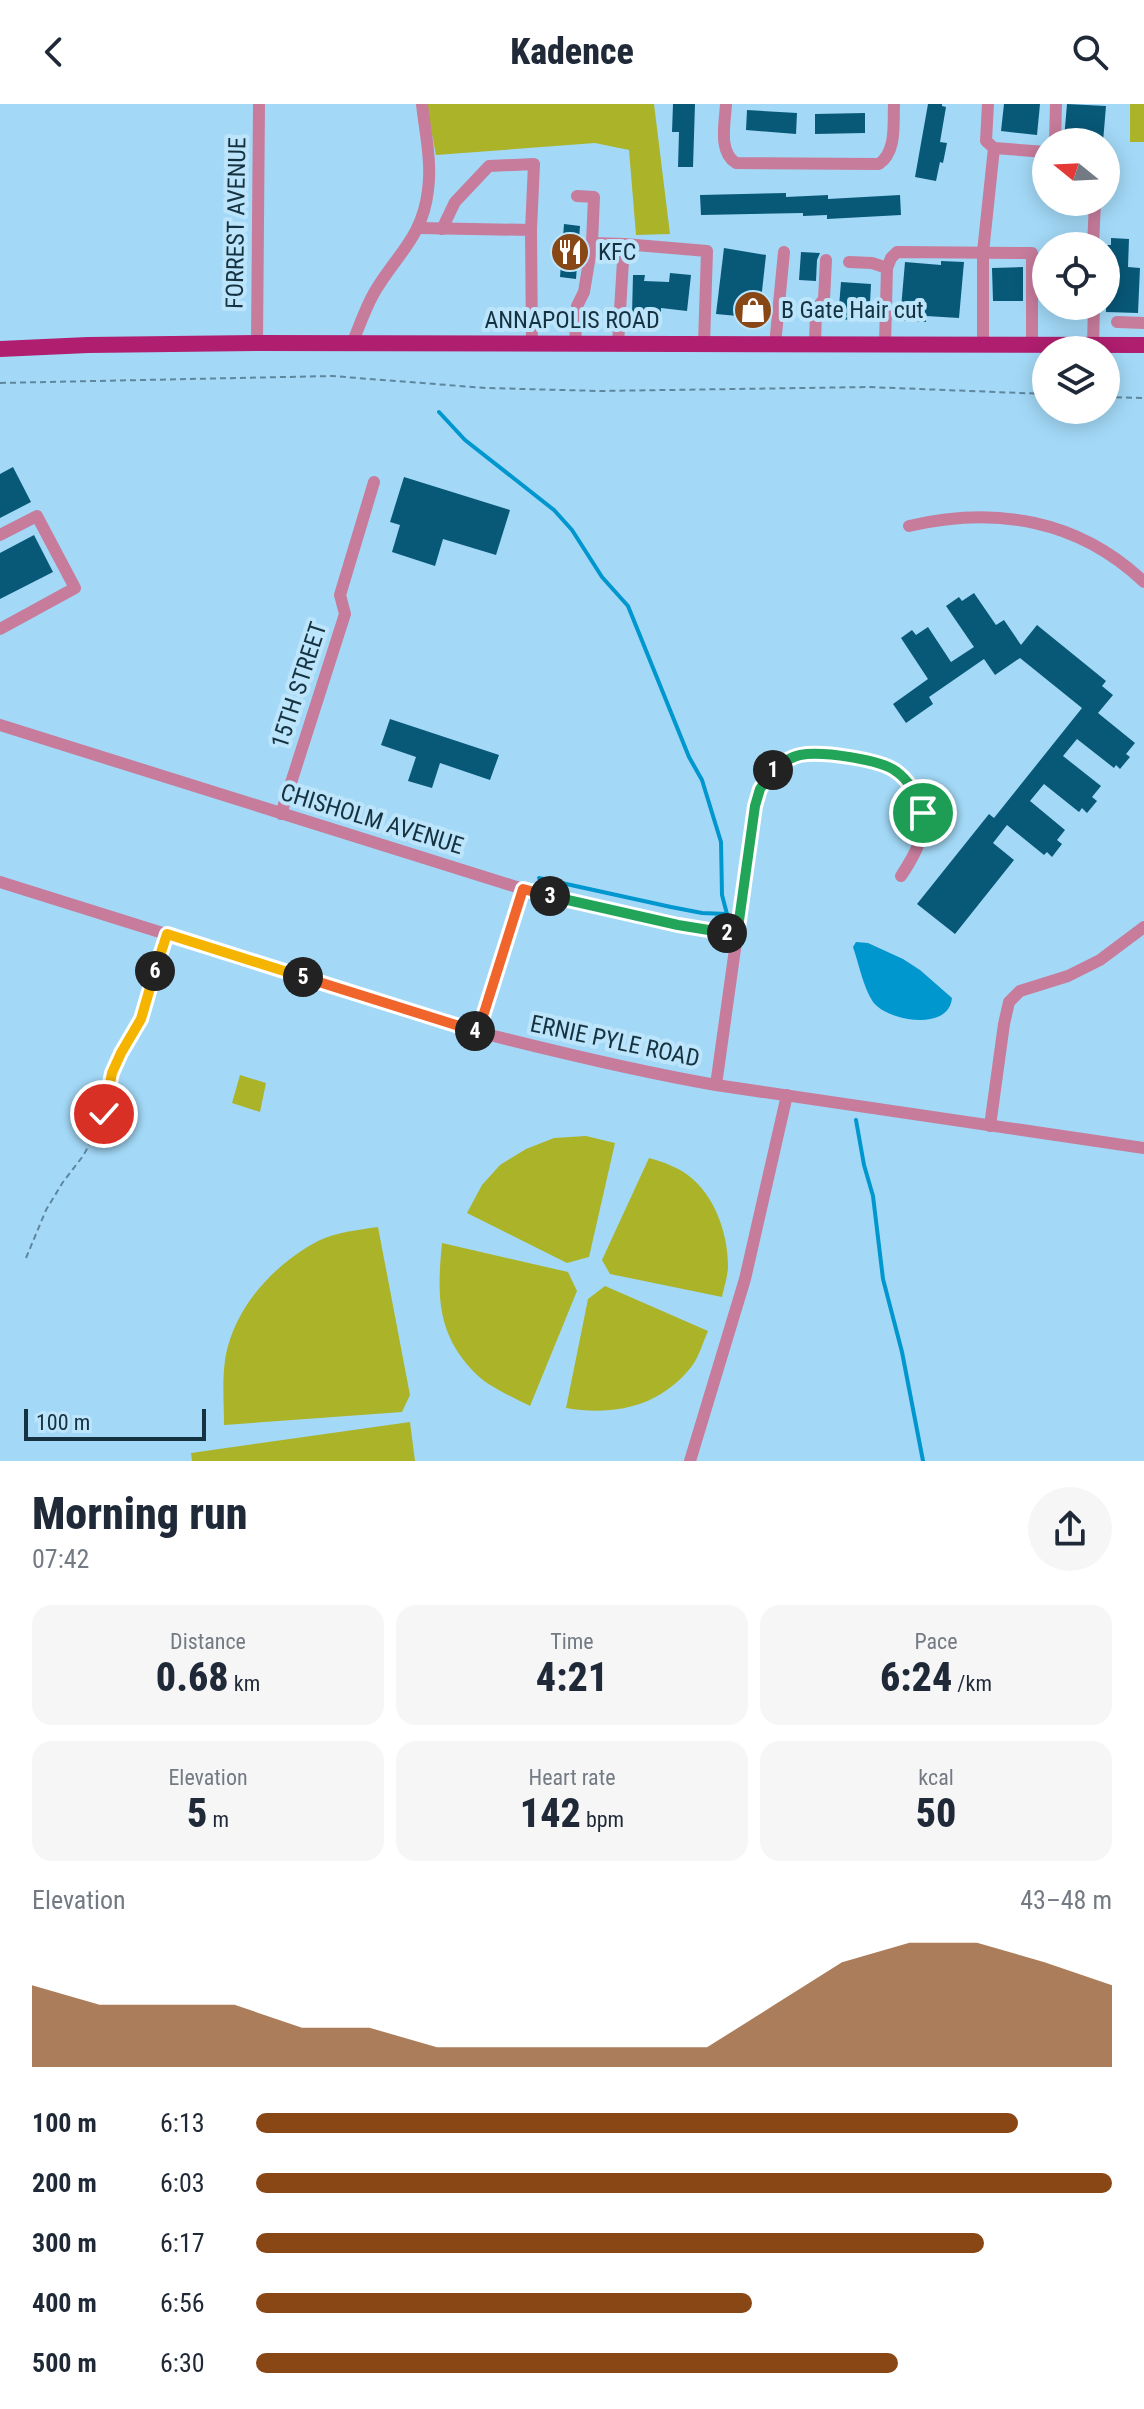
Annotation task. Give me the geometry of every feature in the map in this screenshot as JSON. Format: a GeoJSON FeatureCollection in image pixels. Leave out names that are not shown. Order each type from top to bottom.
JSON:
{"type":"FeatureCollection","features":[{"type":"Feature","properties":{"kind":"main road","name":"ANNAPOLIS ROAD"},"geometry":{"type":"LineString","coordinates":[[0,349],[257,343],[1032,345]]}},
{"type":"Feature","properties":{"kind":"main road","name":"ANNAPOLIS ROAD"},"geometry":{"type":"LineString","coordinates":[[1120,345],[1144,345]]}},
{"type":"Feature","properties":{"kind":"street","name":"FORREST AVENUE"},"geometry":{"type":"LineString","coordinates":[[257,343],[259,104]]}},
{"type":"Feature","properties":{"kind":"street"},"geometry":{"type":"LineString","coordinates":[[352,344],[373,295],[418,228],[429,189],[422,104]]}},
{"type":"Feature","properties":{"kind":"street"},"geometry":{"type":"LineString","coordinates":[[726,104],[725,150],[728,158],[736,163],[879,164],[887,159],[891,150],[894,104]]}},
{"type":"Feature","properties":{"kind":"street"},"geometry":{"type":"LineString","coordinates":[[988,104],[986,141],[994,148],[1032,151]]}},
{"type":"Feature","properties":{"kind":"street"},"geometry":{"type":"LineString","coordinates":[[1055,128],[1056,104]]}},
{"type":"Feature","properties":{"kind":"street"},"geometry":{"type":"LineString","coordinates":[[983,345],[983,252],[994,148]]}},
{"type":"Feature","properties":{"kind":"street"},"geometry":{"type":"LineString","coordinates":[[442,229],[455,202],[489,166],[534,164],[532,344]]}},
{"type":"Feature","properties":{"kind":"street"},"geometry":{"type":"LineString","coordinates":[[575,344],[577,306],[584,292],[592,243],[594,197],[577,196]]}},
{"type":"Feature","properties":{"kind":"street"},"geometry":{"type":"LineString","coordinates":[[418,228],[531,230]]}},
{"type":"Feature","properties":{"kind":"street"},"geometry":{"type":"LineString","coordinates":[[592,243],[707,251],[704,344]]}},
{"type":"Feature","properties":{"kind":"street"},"geometry":{"type":"LineString","coordinates":[[618,344],[624,244]]}},
{"type":"Feature","properties":{"kind":"street"},"geometry":{"type":"LineString","coordinates":[[775,345],[784,252]]}},
{"type":"Feature","properties":{"kind":"street"},"geometry":{"type":"LineString","coordinates":[[885,345],[887,268],[897,252],[1032,253],[1032,336]]}},
{"type":"Feature","properties":{"kind":"street"},"geometry":{"type":"LineString","coordinates":[[815,345],[816,309],[824,299],[826,260]]}},
{"type":"Feature","properties":{"kind":"street"},"geometry":{"type":"LineString","coordinates":[[849,262],[872,263],[887,268]]}},
{"type":"Feature","properties":{"kind":"street"},"geometry":{"type":"LineString","coordinates":[[1117,322],[1144,323]]}},
{"type":"Feature","properties":{"kind":"street","name":"15TH STREET"},"geometry":{"type":"LineString","coordinates":[[281,814],[345,614],[340,595],[374,482]]}},
{"type":"Feature","properties":{"kind":"street"},"geometry":{"type":"LineString","coordinates":[[0,535],[37,516],[75,588],[0,629]]}},
{"type":"Feature","properties":{"kind":"street"},"geometry":{"type":"LineString","coordinates":[[909,526],[974,516],[1045,525],[1105,552],[1144,582]]}},
{"type":"Feature","properties":{"kind":"street","name":"CHISHOLM AVENUE"},"geometry":{"type":"LineString","coordinates":[[0,725],[523,889],[624,914],[737,935]]}},
{"type":"Feature","properties":{"kind":"street"},"geometry":{"type":"LineString","coordinates":[[716,1085],[755,806],[760,789],[774,769],[797,755],[826,754],[870,762],[897,772],[918,796],[923,813],[919,847],[901,876]]}},
{"type":"Feature","properties":{"kind":"street","name":"ERNIE PYLE ROAD"},"geometry":{"type":"LineString","coordinates":[[0,882],[478,1032],[597,1062],[716,1085],[1144,1148]]}},
{"type":"Feature","properties":{"kind":"street"},"geometry":{"type":"LineString","coordinates":[[478,1032],[523,889]]}},
{"type":"Feature","properties":{"kind":"street"},"geometry":{"type":"LineString","coordinates":[[990,1126],[1009,1002],[1020,991],[1068,976],[1100,960],[1144,927]]}},
{"type":"Feature","properties":{"kind":"street"},"geometry":{"type":"LineString","coordinates":[[690,1461],[745,1279],[787,1095]]}},
{"type":"Feature","properties":{"kind":"path"},"geometry":{"type":"LineString","coordinates":[[0,383],[332,376],[486,388],[600,391],[869,387],[1032,393]]}},
{"type":"Feature","properties":{"kind":"path"},"geometry":{"type":"LineString","coordinates":[[1120,397],[1144,398]]}},
{"type":"Feature","properties":{"kind":"path"},"geometry":{"type":"LineString","coordinates":[[26,1258],[46,1210],[97,1131],[109,1096],[112,1073],[141,1019],[167,934]]}},
{"type":"Feature","properties":{"kind":"shaded area"},"geometry":{"type":"Polygon","coordinates":[[[426,104],[654,104],[670,234],[636,235],[629,150],[595,143],[436,155],[426,104]]]}},
{"type":"Feature","properties":{"kind":"shaded area"},"geometry":{"type":"Polygon","coordinates":[[[1130,104],[1144,104],[1144,142],[1130,142],[1130,104]]]}},
{"type":"Feature","properties":{"kind":"shaded area"},"geometry":{"type":"Polygon","coordinates":[[[240,1075],[266,1083],[260,1112],[232,1103],[240,1075]]]}},
{"type":"Feature","properties":{"kind":"shaded area"},"geometry":{"type":"Polygon","coordinates":[[[586,1136],[615,1143],[589,1257],[567,1263],[467,1213],[482,1185],[500,1165],[526,1149],[554,1138],[586,1136]]]}},
{"type":"Feature","properties":{"kind":"shaded area"},"geometry":{"type":"Polygon","coordinates":[[[649,1158],[685,1173],[698,1184],[713,1205],[723,1229],[727,1254],[722,1297],[610,1274],[602,1260],[649,1158]]]}},
{"type":"Feature","properties":{"kind":"shaded area"},"geometry":{"type":"Polygon","coordinates":[[[378,1227],[410,1395],[402,1412],[224,1425],[223,1386],[228,1346],[251,1298],[288,1260],[318,1241],[340,1233],[378,1227]]]}},
{"type":"Feature","properties":{"kind":"shaded area"},"geometry":{"type":"Polygon","coordinates":[[[442,1243],[568,1272],[577,1291],[530,1406],[483,1380],[454,1345],[442,1314],[440,1297],[442,1243]]]}},
{"type":"Feature","properties":{"kind":"shaded area"},"geometry":{"type":"Polygon","coordinates":[[[605,1286],[708,1331],[692,1366],[666,1391],[619,1409],[566,1408],[588,1299],[605,1286]]]}},
{"type":"Feature","properties":{"kind":"shaded area"},"geometry":{"type":"Polygon","coordinates":[[[410,1422],[415,1461],[192,1461],[191,1453],[410,1422]]]}},
{"type":"Feature","properties":{"kind":"water"},"geometry":{"type":"Polygon","coordinates":[[[856,942],[868,943],[920,970],[952,998],[948,1009],[940,1016],[917,1020],[880,1009],[873,1002],[864,982],[853,947],[856,942]]]}},
{"type":"Feature","properties":{"kind":"building"},"geometry":{"type":"Polygon","coordinates":[[[673,104],[695,104],[693,167],[678,167],[679,132],[672,132],[673,104]]]}},
{"type":"Feature","properties":{"kind":"building"},"geometry":{"type":"Polygon","coordinates":[[[928,104],[946,107],[940,142],[947,143],[936,181],[915,177],[928,104]]]}},
{"type":"Feature","properties":{"kind":"building"},"geometry":{"type":"Polygon","coordinates":[[[1004,104],[1040,104],[1038,128],[1032,128],[1032,134],[1001,131],[1004,104]]]}},
{"type":"Feature","properties":{"kind":"building"},"geometry":{"type":"Polygon","coordinates":[[[1067,104],[1106,106],[1104,128],[1065,128],[1067,104]]]}},
{"type":"Feature","properties":{"kind":"building"},"geometry":{"type":"Polygon","coordinates":[[[747,110],[797,113],[796,134],[746,130],[747,110]]]}},
{"type":"Feature","properties":{"kind":"building"},"geometry":{"type":"Polygon","coordinates":[[[865,113],[865,133],[815,134],[815,114],[865,113]]]}},
{"type":"Feature","properties":{"kind":"building"},"geometry":{"type":"Polygon","coordinates":[[[786,193],[786,197],[828,195],[828,199],[900,195],[901,215],[827,219],[827,215],[803,216],[803,213],[701,215],[700,195],[786,193]]]}},
{"type":"Feature","properties":{"kind":"building","name":"KFC"},"geometry":{"type":"Polygon","coordinates":[[[564,224],[580,226],[576,279],[560,277],[564,224]]]}},
{"type":"Feature","properties":{"kind":"building"},"geometry":{"type":"Polygon","coordinates":[[[1120,238],[1129,239],[1128,267],[1140,268],[1138,313],[1120,312],[1120,238]]]}},
{"type":"Feature","properties":{"kind":"building"},"geometry":{"type":"Polygon","coordinates":[[[724,248],[766,255],[759,318],[716,314],[724,248]]]}},
{"type":"Feature","properties":{"kind":"building"},"geometry":{"type":"Polygon","coordinates":[[[801,252],[820,253],[816,281],[799,280],[801,252]]]}},
{"type":"Feature","properties":{"kind":"building"},"geometry":{"type":"Polygon","coordinates":[[[941,261],[964,262],[959,318],[926,316],[926,322],[900,320],[905,262],[941,265],[941,261]]]}},
{"type":"Feature","properties":{"kind":"building"},"geometry":{"type":"Polygon","coordinates":[[[1023,267],[1023,301],[993,301],[992,268],[1023,267]]]}},
{"type":"Feature","properties":{"kind":"building"},"geometry":{"type":"Polygon","coordinates":[[[670,273],[691,275],[687,311],[661,308],[661,315],[632,314],[633,275],[645,275],[644,281],[669,282],[670,273]]]}},
{"type":"Feature","properties":{"kind":"building"},"geometry":{"type":"Polygon","coordinates":[[[841,282],[871,284],[869,321],[838,319],[841,282]]]}},
{"type":"Feature","properties":{"kind":"building"},"geometry":{"type":"Polygon","coordinates":[[[13,467],[31,502],[0,518],[0,474],[13,467]]]}},
{"type":"Feature","properties":{"kind":"building"},"geometry":{"type":"Polygon","coordinates":[[[404,477],[510,510],[496,555],[443,539],[435,566],[392,552],[400,525],[390,522],[404,477]]]}},
{"type":"Feature","properties":{"kind":"building"},"geometry":{"type":"Polygon","coordinates":[[[34,535],[53,572],[0,599],[0,553],[34,535]]]}},
{"type":"Feature","properties":{"kind":"building"},"geometry":{"type":"Polygon","coordinates":[[[974,593],[996,625],[1004,620],[1021,645],[1037,625],[1106,681],[1102,686],[1113,695],[1098,713],[1135,743],[1126,754],[1130,757],[1120,769],[1116,765],[1114,768],[1077,739],[1063,756],[1101,786],[1092,797],[1097,801],[1087,813],[1082,808],[1079,812],[1044,784],[1030,801],[1065,830],[1057,840],[1062,844],[1052,857],[1047,852],[1044,855],[1007,825],[993,843],[1014,860],[955,934],[917,904],[989,814],[994,818],[1082,708],[1020,658],[995,675],[984,659],[929,697],[933,704],[906,723],[893,704],[928,679],[901,638],[912,630],[916,635],[928,627],[951,662],[974,647],[946,606],[959,597],[962,601],[974,593]]]}},
{"type":"Feature","properties":{"kind":"building"},"geometry":{"type":"Polygon","coordinates":[[[390,719],[499,755],[490,780],[440,763],[432,788],[408,781],[416,757],[381,745],[390,719]]]}},
{"type":"Feature","properties":{"kind":"waterway"},"geometry":{"type":"LineString","coordinates":[[439,412],[465,440],[554,510],[572,530],[602,577],[628,606],[689,757],[702,780],[721,842],[722,895],[728,918]]}},
{"type":"Feature","properties":{"kind":"waterway"},"geometry":{"type":"LineString","coordinates":[[539,878],[702,913],[727,914]]}},
{"type":"Feature","properties":{"kind":"waterway"},"geometry":{"type":"LineString","coordinates":[[856,1120],[873,1196],[883,1279],[902,1352],[923,1461]]}},
{"type":"Feature","properties":{"kind":"place","name":"KFC"},"geometry":{"type":"Point","coordinates":[570,252]}},
{"type":"Feature","properties":{"kind":"place","name":"B Gate Hair cut"},"geometry":{"type":"Point","coordinates":[753,310]}},
{"type":"Feature","properties":{"kind":"route"},"geometry":{"type":"LineString","coordinates":[[104,1114],[112,1073],[141,1019],[167,934],[478,1032],[523,889],[610,911],[737,935],[755,806],[766,779],[785,761],[812,753],[887,766],[897,772],[918,796],[923,813]]}}]}
